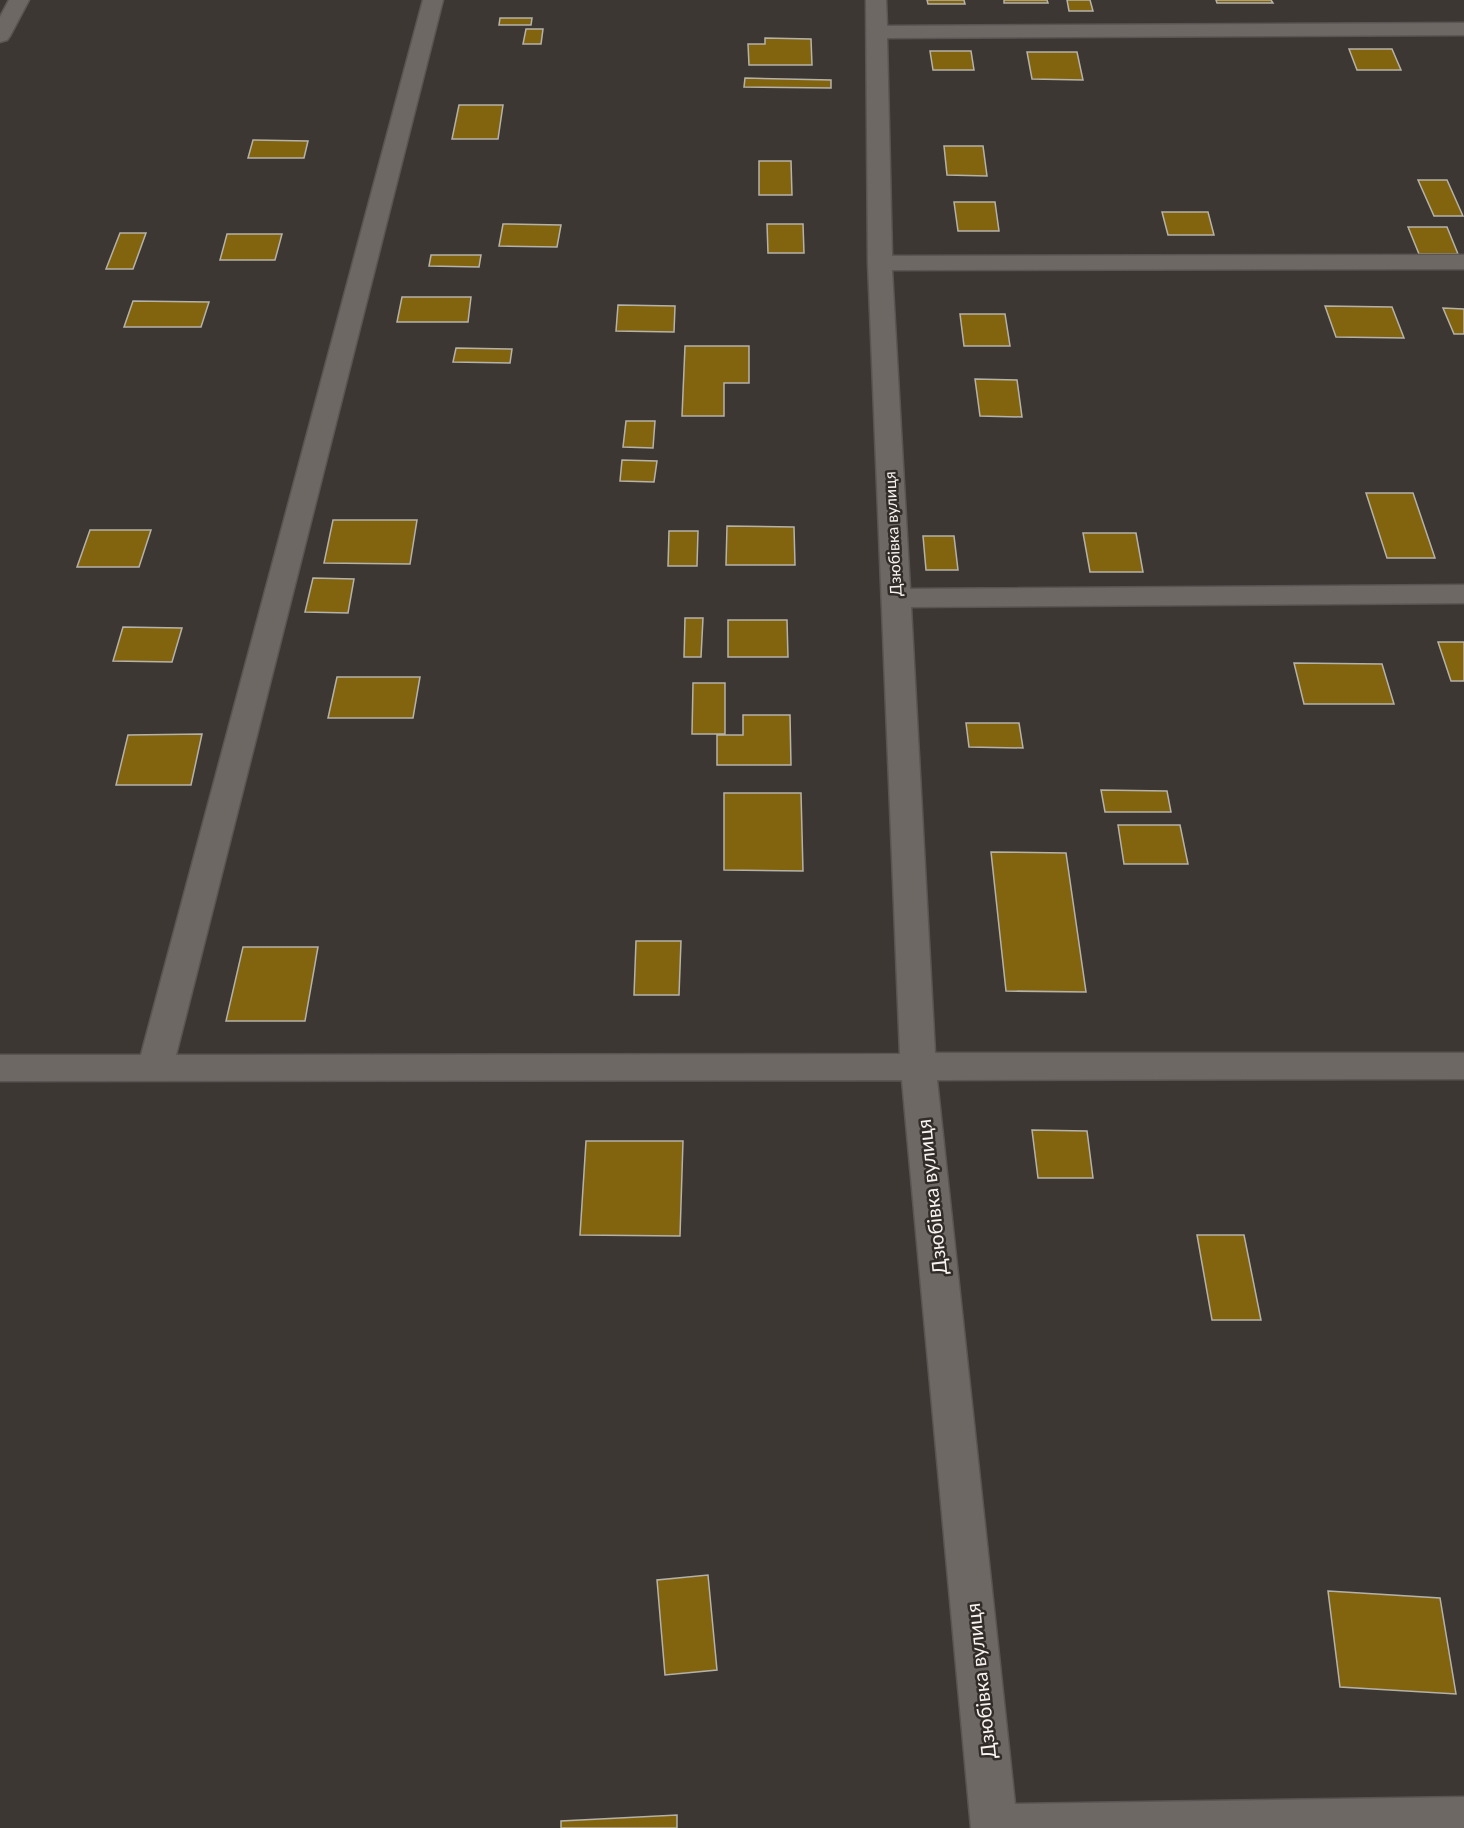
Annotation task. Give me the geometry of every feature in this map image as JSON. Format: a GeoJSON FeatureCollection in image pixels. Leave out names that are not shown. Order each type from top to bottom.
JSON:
{"type":"FeatureCollection","features":[{"type":"Feature","properties":{"kind":"street"},"geometry":{"type":"LineString","coordinates":[[0,36],[19,0]]}},
{"type":"Feature","properties":{"kind":"street"},"geometry":{"type":"LineString","coordinates":[[155,1068],[433,0]]}},
{"type":"Feature","properties":{"kind":"street","name":"Дзюбівка вулиця"},"geometry":{"type":"LineString","coordinates":[[876,0],[880,263],[918,1067],[994,1827],[1464,1820]]}},
{"type":"Feature","properties":{"kind":"street"},"geometry":{"type":"LineString","coordinates":[[878,33],[1464,29]]}},
{"type":"Feature","properties":{"kind":"street"},"geometry":{"type":"LineString","coordinates":[[880,263],[1464,262]]}},
{"type":"Feature","properties":{"kind":"street"},"geometry":{"type":"LineString","coordinates":[[895,598],[1464,594]]}},
{"type":"Feature","properties":{"kind":"street"},"geometry":{"type":"LineString","coordinates":[[0,1068],[1464,1066]]}},
{"type":"Feature","properties":{"kind":"building"},"geometry":{"type":"Polygon","coordinates":[[[927,0],[964,0],[965,4],[928,4],[927,0]]]}},
{"type":"Feature","properties":{"kind":"building"},"geometry":{"type":"Polygon","coordinates":[[[1004,0],[1047,0],[1048,3],[1004,3],[1004,0]]]}},
{"type":"Feature","properties":{"kind":"building"},"geometry":{"type":"Polygon","coordinates":[[[1067,0],[1090,0],[1093,11],[1069,11],[1067,0]]]}},
{"type":"Feature","properties":{"kind":"building"},"geometry":{"type":"Polygon","coordinates":[[[1216,0],[1271,0],[1273,3],[1217,3],[1216,0]]]}},
{"type":"Feature","properties":{"kind":"building"},"geometry":{"type":"Polygon","coordinates":[[[500,18],[532,18],[531,25],[499,25],[500,18]]]}},
{"type":"Feature","properties":{"kind":"building"},"geometry":{"type":"Polygon","coordinates":[[[526,29],[543,29],[541,44],[523,44],[526,29]]]}},
{"type":"Feature","properties":{"kind":"building"},"geometry":{"type":"Polygon","coordinates":[[[765,38],[811,39],[812,65],[749,65],[748,44],[765,44],[765,38]]]}},
{"type":"Feature","properties":{"kind":"building"},"geometry":{"type":"Polygon","coordinates":[[[1349,49],[1392,49],[1401,70],[1357,70],[1349,49]]]}},
{"type":"Feature","properties":{"kind":"building"},"geometry":{"type":"Polygon","coordinates":[[[930,51],[971,51],[974,70],[933,70],[930,51]]]}},
{"type":"Feature","properties":{"kind":"building"},"geometry":{"type":"Polygon","coordinates":[[[1027,52],[1077,52],[1083,80],[1032,79],[1027,52]]]}},
{"type":"Feature","properties":{"kind":"building"},"geometry":{"type":"Polygon","coordinates":[[[745,78],[831,80],[831,88],[744,87],[745,78]]]}},
{"type":"Feature","properties":{"kind":"building"},"geometry":{"type":"Polygon","coordinates":[[[459,105],[503,105],[498,139],[452,139],[459,105]]]}},
{"type":"Feature","properties":{"kind":"building"},"geometry":{"type":"Polygon","coordinates":[[[253,140],[308,141],[304,158],[248,158],[253,140]]]}},
{"type":"Feature","properties":{"kind":"building"},"geometry":{"type":"Polygon","coordinates":[[[944,146],[983,146],[987,176],[947,175],[944,146]]]}},
{"type":"Feature","properties":{"kind":"building"},"geometry":{"type":"Polygon","coordinates":[[[759,161],[791,161],[792,195],[759,195],[759,161]]]}},
{"type":"Feature","properties":{"kind":"building"},"geometry":{"type":"Polygon","coordinates":[[[1418,180],[1447,180],[1463,216],[1434,216],[1418,180]]]}},
{"type":"Feature","properties":{"kind":"building"},"geometry":{"type":"Polygon","coordinates":[[[954,202],[995,202],[999,231],[958,231],[954,202]]]}},
{"type":"Feature","properties":{"kind":"building"},"geometry":{"type":"Polygon","coordinates":[[[1162,212],[1208,212],[1214,235],[1168,235],[1162,212]]]}},
{"type":"Feature","properties":{"kind":"building"},"geometry":{"type":"Polygon","coordinates":[[[503,224],[561,225],[557,247],[499,246],[503,224]]]}},
{"type":"Feature","properties":{"kind":"building"},"geometry":{"type":"Polygon","coordinates":[[[767,224],[803,224],[804,253],[768,253],[767,224]]]}},
{"type":"Feature","properties":{"kind":"building"},"geometry":{"type":"Polygon","coordinates":[[[1408,227],[1447,227],[1458,254],[1419,254],[1408,227]]]}},
{"type":"Feature","properties":{"kind":"building"},"geometry":{"type":"Polygon","coordinates":[[[120,233],[146,233],[133,269],[106,269],[120,233]]]}},
{"type":"Feature","properties":{"kind":"building"},"geometry":{"type":"Polygon","coordinates":[[[227,234],[282,234],[275,260],[220,260],[227,234]]]}},
{"type":"Feature","properties":{"kind":"building"},"geometry":{"type":"Polygon","coordinates":[[[431,255],[481,255],[479,267],[429,266],[431,255]]]}},
{"type":"Feature","properties":{"kind":"building"},"geometry":{"type":"Polygon","coordinates":[[[402,297],[471,297],[468,322],[397,322],[402,297]]]}},
{"type":"Feature","properties":{"kind":"building"},"geometry":{"type":"Polygon","coordinates":[[[133,301],[209,302],[201,327],[124,327],[133,301]]]}},
{"type":"Feature","properties":{"kind":"building"},"geometry":{"type":"Polygon","coordinates":[[[618,305],[675,306],[674,332],[616,331],[618,305]]]}},
{"type":"Feature","properties":{"kind":"building"},"geometry":{"type":"Polygon","coordinates":[[[1325,306],[1392,307],[1404,338],[1336,337],[1325,306]]]}},
{"type":"Feature","properties":{"kind":"building"},"geometry":{"type":"Polygon","coordinates":[[[1443,308],[1464,309],[1464,334],[1454,334],[1443,308]]]}},
{"type":"Feature","properties":{"kind":"building"},"geometry":{"type":"Polygon","coordinates":[[[960,314],[1005,314],[1010,346],[964,346],[960,314]]]}},
{"type":"Feature","properties":{"kind":"building"},"geometry":{"type":"Polygon","coordinates":[[[685,346],[749,346],[749,383],[724,383],[724,416],[682,416],[685,346]]]}},
{"type":"Feature","properties":{"kind":"building"},"geometry":{"type":"Polygon","coordinates":[[[456,348],[512,349],[510,363],[453,362],[456,348]]]}},
{"type":"Feature","properties":{"kind":"building"},"geometry":{"type":"Polygon","coordinates":[[[975,379],[1017,380],[1022,417],[980,416],[975,379]]]}},
{"type":"Feature","properties":{"kind":"building"},"geometry":{"type":"Polygon","coordinates":[[[626,421],[655,421],[653,448],[623,447],[626,421]]]}},
{"type":"Feature","properties":{"kind":"building"},"geometry":{"type":"Polygon","coordinates":[[[622,460],[657,461],[654,482],[620,481],[622,460]]]}},
{"type":"Feature","properties":{"kind":"building"},"geometry":{"type":"Polygon","coordinates":[[[1366,493],[1413,493],[1435,558],[1387,558],[1366,493]]]}},
{"type":"Feature","properties":{"kind":"building"},"geometry":{"type":"Polygon","coordinates":[[[333,520],[417,520],[410,564],[324,563],[333,520]]]}},
{"type":"Feature","properties":{"kind":"building"},"geometry":{"type":"Polygon","coordinates":[[[727,526],[794,527],[795,565],[726,565],[727,526]]]}},
{"type":"Feature","properties":{"kind":"building"},"geometry":{"type":"Polygon","coordinates":[[[90,530],[151,530],[139,567],[77,567],[90,530]]]}},
{"type":"Feature","properties":{"kind":"building"},"geometry":{"type":"Polygon","coordinates":[[[669,531],[698,531],[697,566],[668,566],[669,531]]]}},
{"type":"Feature","properties":{"kind":"building"},"geometry":{"type":"Polygon","coordinates":[[[1083,533],[1136,533],[1143,572],[1090,572],[1083,533]]]}},
{"type":"Feature","properties":{"kind":"building"},"geometry":{"type":"Polygon","coordinates":[[[923,536],[954,536],[958,570],[926,570],[923,536]]]}},
{"type":"Feature","properties":{"kind":"building"},"geometry":{"type":"Polygon","coordinates":[[[313,578],[354,579],[348,613],[305,612],[313,578]]]}},
{"type":"Feature","properties":{"kind":"building"},"geometry":{"type":"Polygon","coordinates":[[[685,618],[703,618],[701,657],[684,657],[685,618]]]}},
{"type":"Feature","properties":{"kind":"building"},"geometry":{"type":"Polygon","coordinates":[[[728,620],[787,620],[788,657],[728,657],[728,620]]]}},
{"type":"Feature","properties":{"kind":"building"},"geometry":{"type":"Polygon","coordinates":[[[123,627],[182,628],[172,662],[113,661],[123,627]]]}},
{"type":"Feature","properties":{"kind":"building"},"geometry":{"type":"Polygon","coordinates":[[[1438,642],[1464,642],[1464,681],[1451,681],[1438,642]]]}},
{"type":"Feature","properties":{"kind":"building"},"geometry":{"type":"Polygon","coordinates":[[[1294,663],[1382,664],[1394,704],[1304,704],[1294,663]]]}},
{"type":"Feature","properties":{"kind":"building"},"geometry":{"type":"Polygon","coordinates":[[[337,677],[420,677],[413,718],[328,718],[337,677]]]}},
{"type":"Feature","properties":{"kind":"building"},"geometry":{"type":"Polygon","coordinates":[[[693,683],[725,683],[725,734],[692,734],[693,683]]]}},
{"type":"Feature","properties":{"kind":"building"},"geometry":{"type":"Polygon","coordinates":[[[743,715],[790,715],[791,765],[717,765],[717,735],[743,735],[743,715]]]}},
{"type":"Feature","properties":{"kind":"building"},"geometry":{"type":"Polygon","coordinates":[[[966,723],[1019,723],[1023,748],[969,747],[966,723]]]}},
{"type":"Feature","properties":{"kind":"building"},"geometry":{"type":"Polygon","coordinates":[[[202,734],[191,785],[116,785],[128,735],[202,734]]]}},
{"type":"Feature","properties":{"kind":"building"},"geometry":{"type":"Polygon","coordinates":[[[1101,790],[1167,791],[1171,812],[1105,812],[1101,790]]]}},
{"type":"Feature","properties":{"kind":"building"},"geometry":{"type":"Polygon","coordinates":[[[724,793],[801,793],[803,871],[724,870],[724,793]]]}},
{"type":"Feature","properties":{"kind":"building"},"geometry":{"type":"Polygon","coordinates":[[[1118,825],[1180,825],[1188,864],[1124,864],[1118,825]]]}},
{"type":"Feature","properties":{"kind":"building"},"geometry":{"type":"Polygon","coordinates":[[[991,852],[1066,853],[1086,992],[1006,991],[991,852]]]}},
{"type":"Feature","properties":{"kind":"building"},"geometry":{"type":"Polygon","coordinates":[[[636,941],[681,941],[679,995],[634,995],[636,941]]]}},
{"type":"Feature","properties":{"kind":"building"},"geometry":{"type":"Polygon","coordinates":[[[243,947],[318,947],[305,1021],[226,1021],[243,947]]]}},
{"type":"Feature","properties":{"kind":"building"},"geometry":{"type":"Polygon","coordinates":[[[1032,1130],[1087,1131],[1093,1178],[1038,1178],[1032,1130]]]}},
{"type":"Feature","properties":{"kind":"building"},"geometry":{"type":"Polygon","coordinates":[[[586,1141],[683,1141],[680,1236],[580,1235],[586,1141]]]}},
{"type":"Feature","properties":{"kind":"building"},"geometry":{"type":"Polygon","coordinates":[[[1197,1235],[1244,1235],[1261,1320],[1212,1320],[1197,1235]]]}},
{"type":"Feature","properties":{"kind":"building"},"geometry":{"type":"Polygon","coordinates":[[[708,1575],[717,1670],[665,1675],[657,1580],[708,1575]]]}},
{"type":"Feature","properties":{"kind":"building"},"geometry":{"type":"Polygon","coordinates":[[[1328,1591],[1440,1598],[1456,1694],[1340,1687],[1328,1591]]]}},
{"type":"Feature","properties":{"kind":"building"},"geometry":{"type":"Polygon","coordinates":[[[677,1815],[677,1828],[561,1828],[561,1821],[677,1815]]]}}]}
